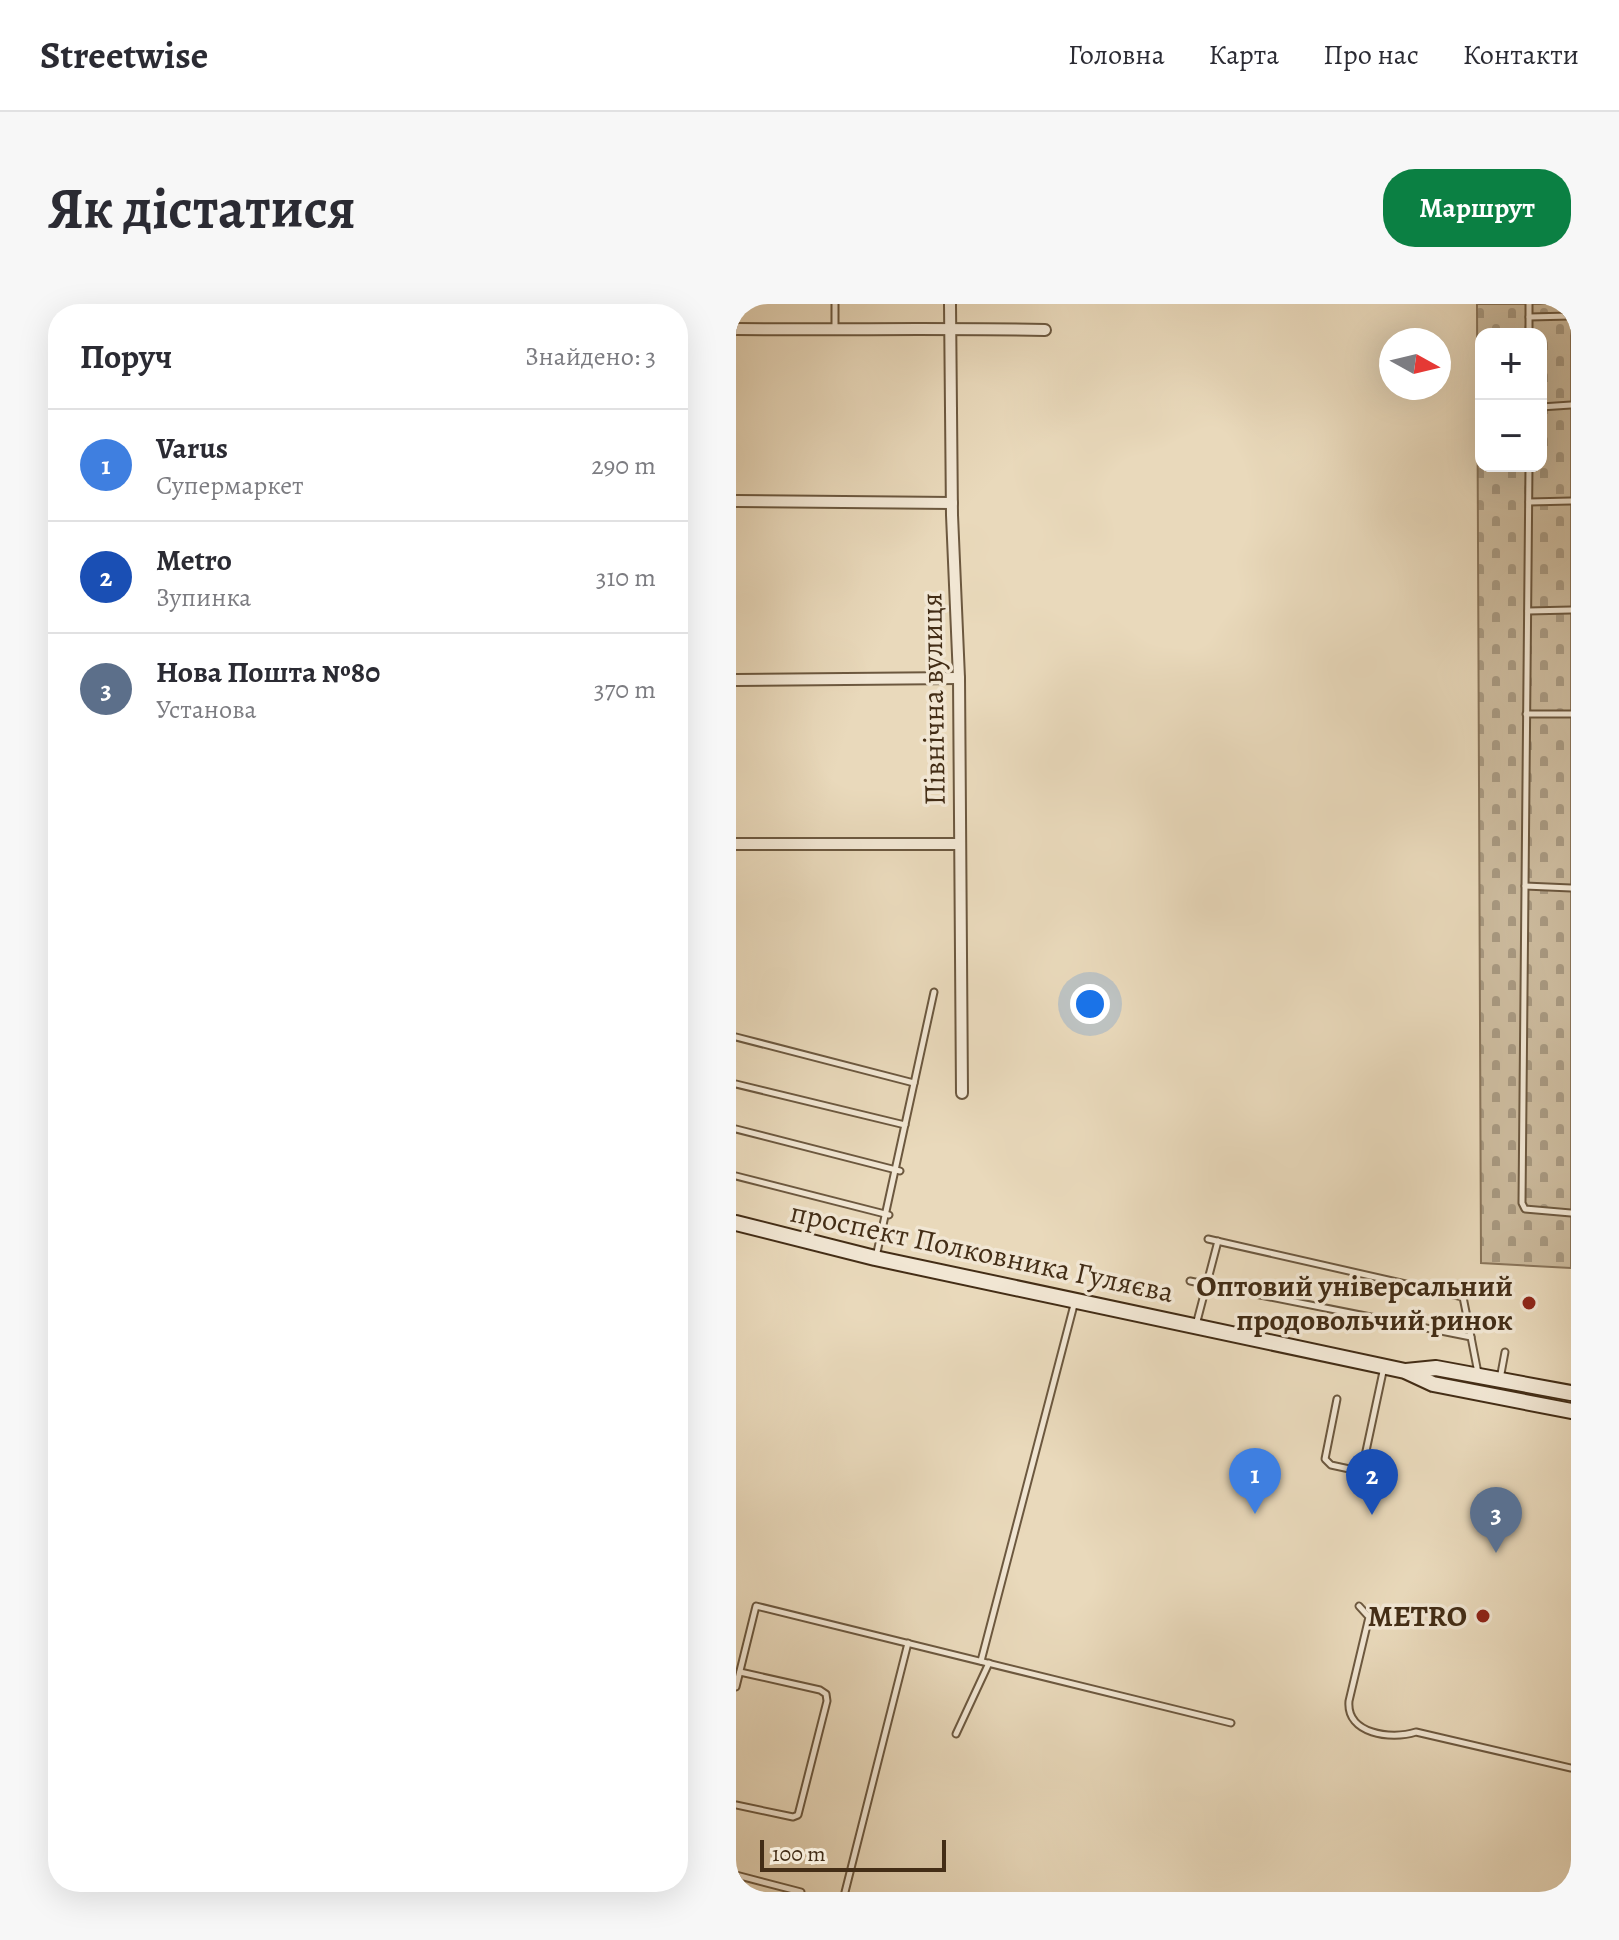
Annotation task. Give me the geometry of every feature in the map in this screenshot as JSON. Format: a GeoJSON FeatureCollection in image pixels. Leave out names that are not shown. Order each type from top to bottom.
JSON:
{"type":"FeatureCollection","features":[{"type":"Feature","properties":{"kind":"main road","name":"проспект Полковника Гуляєва"},"geometry":{"type":"LineString","coordinates":[[736,1223],[875,1258],[1405,1371],[1433,1384],[1571,1411]]}},
{"type":"Feature","properties":{"kind":"main road","name":"проспект Полковника Гуляєва"},"geometry":{"type":"LineString","coordinates":[[1405,1371],[1436,1368],[1571,1393]]}},
{"type":"Feature","properties":{"kind":"street","name":"Північна вулиця"},"geometry":{"type":"LineString","coordinates":[[950,304],[952,503],[959,678],[962,1093]]}},
{"type":"Feature","properties":{"kind":"street"},"geometry":{"type":"LineString","coordinates":[[736,329],[1045,330]]}},
{"type":"Feature","properties":{"kind":"street"},"geometry":{"type":"LineString","coordinates":[[736,501],[952,503]]}},
{"type":"Feature","properties":{"kind":"street"},"geometry":{"type":"LineString","coordinates":[[736,680],[959,678]]}},
{"type":"Feature","properties":{"kind":"street"},"geometry":{"type":"LineString","coordinates":[[736,844],[960,844]]}},
{"type":"Feature","properties":{"kind":"lane"},"geometry":{"type":"LineString","coordinates":[[835,304],[835,331]]}},
{"type":"Feature","properties":{"kind":"lane"},"geometry":{"type":"LineString","coordinates":[[1529,304],[1529,328]]}},
{"type":"Feature","properties":{"kind":"lane"},"geometry":{"type":"LineString","coordinates":[[1529,317],[1571,316]]}},
{"type":"Feature","properties":{"kind":"lane"},"geometry":{"type":"LineString","coordinates":[[1547,407],[1571,405]]}},
{"type":"Feature","properties":{"kind":"lane"},"geometry":{"type":"LineString","coordinates":[[1529,472],[1522,1203],[1525,1209],[1532,1212],[1571,1213]]}},
{"type":"Feature","properties":{"kind":"lane"},"geometry":{"type":"LineString","coordinates":[[1529,502],[1571,501]]}},
{"type":"Feature","properties":{"kind":"lane"},"geometry":{"type":"LineString","coordinates":[[1528,611],[1571,610]]}},
{"type":"Feature","properties":{"kind":"lane"},"geometry":{"type":"LineString","coordinates":[[1526,714],[1571,714]]}},
{"type":"Feature","properties":{"kind":"lane"},"geometry":{"type":"LineString","coordinates":[[1525,886],[1571,888]]}},
{"type":"Feature","properties":{"kind":"lane"},"geometry":{"type":"LineString","coordinates":[[875,1258],[898,1170],[934,992]]}},
{"type":"Feature","properties":{"kind":"lane"},"geometry":{"type":"LineString","coordinates":[[736,1037],[914,1083]]}},
{"type":"Feature","properties":{"kind":"lane"},"geometry":{"type":"LineString","coordinates":[[736,1084],[905,1125]]}},
{"type":"Feature","properties":{"kind":"lane"},"geometry":{"type":"LineString","coordinates":[[736,1129],[898,1170]]}},
{"type":"Feature","properties":{"kind":"lane"},"geometry":{"type":"LineString","coordinates":[[736,1176],[887,1214]]}},
{"type":"Feature","properties":{"kind":"lane"},"geometry":{"type":"LineString","coordinates":[[1208,1239],[1463,1297],[1478,1376]]}},
{"type":"Feature","properties":{"kind":"lane"},"geometry":{"type":"LineString","coordinates":[[1196,1326],[1218,1241]]}},
{"type":"Feature","properties":{"kind":"lane"},"geometry":{"type":"LineString","coordinates":[[1190,1281],[1471,1337]]}},
{"type":"Feature","properties":{"kind":"lane"},"geometry":{"type":"LineString","coordinates":[[981,1661],[1075,1300]]}},
{"type":"Feature","properties":{"kind":"lane"},"geometry":{"type":"LineString","coordinates":[[1500,1380],[1505,1352]]}},
{"type":"Feature","properties":{"kind":"lane"},"geometry":{"type":"LineString","coordinates":[[1337,1399],[1325,1459],[1331,1465],[1354,1470],[1363,1465],[1385,1367]]}},
{"type":"Feature","properties":{"kind":"lane"},"geometry":{"type":"LineString","coordinates":[[736,1687],[756,1606],[1231,1723]]}},
{"type":"Feature","properties":{"kind":"lane"},"geometry":{"type":"LineString","coordinates":[[1359,1606],[1369,1617],[1349,1701],[1348,1711],[1357,1725],[1399,1737],[1416,1732],[1571,1768]]}},
{"type":"Feature","properties":{"kind":"lane"},"geometry":{"type":"LineString","coordinates":[[845,1892],[908,1643]]}},
{"type":"Feature","properties":{"kind":"lane"},"geometry":{"type":"LineString","coordinates":[[956,1734],[989,1663]]}},
{"type":"Feature","properties":{"kind":"lane"},"geometry":{"type":"LineString","coordinates":[[736,1805],[793,1817],[798,1815],[827,1701],[826,1694],[820,1690],[740,1672]]}},
{"type":"Feature","properties":{"kind":"lane"},"geometry":{"type":"LineString","coordinates":[[736,1875],[801,1892]]}},
{"type":"Feature","properties":{"kind":"green space"},"geometry":{"type":"Polygon","coordinates":[[[1477,304],[1571,304],[1571,1268],[1481,1263],[1478,472],[1547,472],[1547,328],[1477,328],[1477,304]]]}},
{"type":"Feature","properties":{"kind":"place","name":"Оптовий універсальний продовольчий ринок"},"geometry":{"type":"Point","coordinates":[1529,1303]}},
{"type":"Feature","properties":{"kind":"place","name":"Varus"},"geometry":{"type":"Point","coordinates":[1255,1514]}},
{"type":"Feature","properties":{"kind":"place","name":"Metro"},"geometry":{"type":"Point","coordinates":[1372,1515]}},
{"type":"Feature","properties":{"kind":"place","name":"Нова Пошта №80"},"geometry":{"type":"Point","coordinates":[1496,1553]}},
{"type":"Feature","properties":{"kind":"place","name":"METRO"},"geometry":{"type":"Point","coordinates":[1483,1616]}}]}
